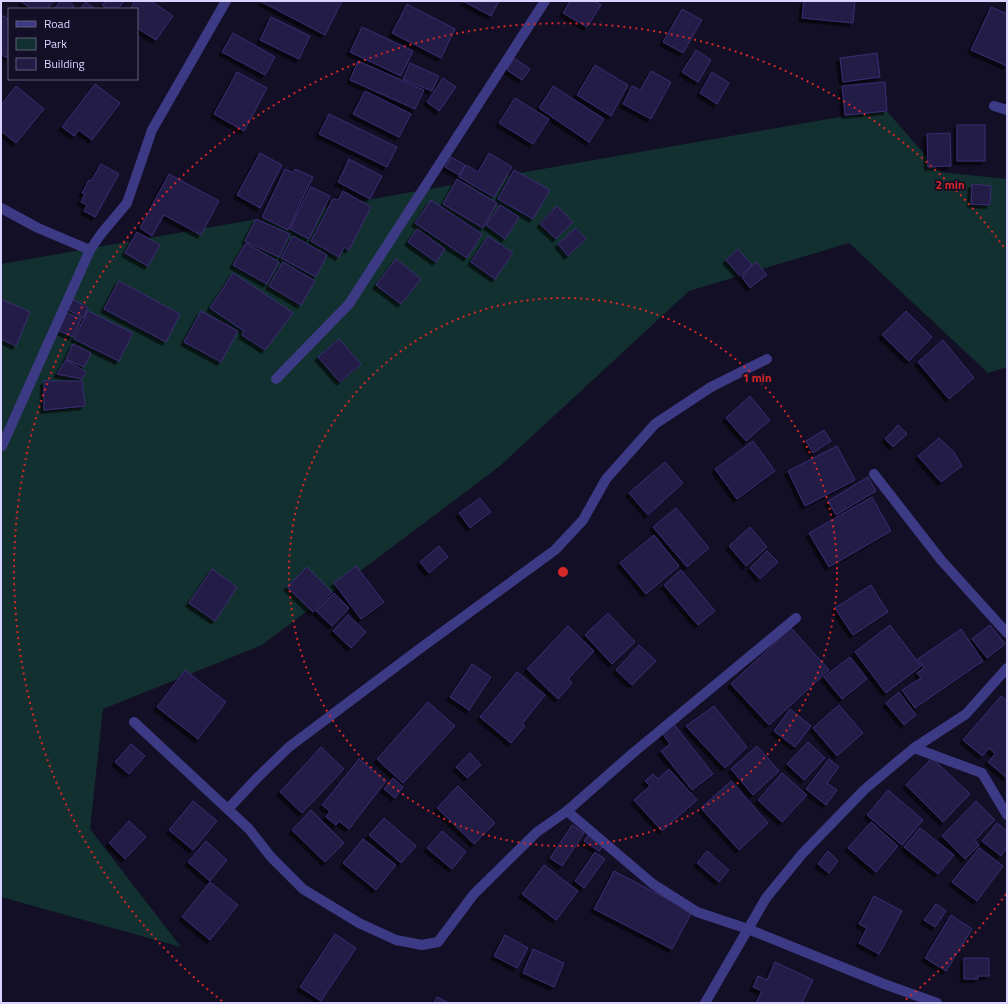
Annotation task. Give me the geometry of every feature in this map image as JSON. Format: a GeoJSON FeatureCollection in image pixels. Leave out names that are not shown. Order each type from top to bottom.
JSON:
{"type":"FeatureCollection","features":[{"type":"Feature","properties":{"kind":"street"},"geometry":{"type":"LineString","coordinates":[[2,446],[90,250],[101,234],[127,203],[152,130],[226,1]]}},
{"type":"Feature","properties":{"kind":"street"},"geometry":{"type":"LineString","coordinates":[[276,379],[349,304],[545,1]]}},
{"type":"Feature","properties":{"kind":"street"},"geometry":{"type":"LineString","coordinates":[[994,106],[1007,110]]}},
{"type":"Feature","properties":{"kind":"street"},"geometry":{"type":"LineString","coordinates":[[1,208],[38,228],[90,250]]}},
{"type":"Feature","properties":{"kind":"street"},"geometry":{"type":"LineString","coordinates":[[228,809],[289,747],[554,550],[583,520],[606,479],[655,424],[710,387],[767,359]]}},
{"type":"Feature","properties":{"kind":"street"},"geometry":{"type":"LineString","coordinates":[[874,474],[942,560],[1007,633]]}},
{"type":"Feature","properties":{"kind":"street"},"geometry":{"type":"LineString","coordinates":[[134,722],[249,829],[271,857],[303,889],[359,923],[377,932],[396,940],[422,945],[438,942],[474,894],[537,832],[567,811],[633,753],[796,618]]}},
{"type":"Feature","properties":{"kind":"street"},"geometry":{"type":"LineString","coordinates":[[705,1003],[766,898],[802,854],[865,789],[914,748],[966,714],[1007,668]]}},
{"type":"Feature","properties":{"kind":"street"},"geometry":{"type":"LineString","coordinates":[[914,748],[982,773],[1007,815]]}},
{"type":"Feature","properties":{"kind":"street"},"geometry":{"type":"LineString","coordinates":[[567,811],[653,884],[697,912],[748,929],[884,984],[937,1003]]}},
{"type":"Feature","properties":{"kind":"green space"},"geometry":{"type":"Polygon","coordinates":[[[885,109],[940,172],[1007,179],[1007,367],[988,373],[849,243],[689,291],[500,466],[262,645],[103,709],[90,829],[181,947],[1,897],[1,264],[885,109]]]}},
{"type":"Feature","properties":{"kind":"building"},"geometry":{"type":"Polygon","coordinates":[[[21,1],[54,1],[48,8],[30,8],[21,1]]]}},
{"type":"Feature","properties":{"kind":"building"},"geometry":{"type":"Polygon","coordinates":[[[61,1],[68,1],[74,6],[72,8],[55,8],[61,1]]]}},
{"type":"Feature","properties":{"kind":"building"},"geometry":{"type":"Polygon","coordinates":[[[106,1],[124,1],[119,8],[106,8],[102,5],[106,1]]]}},
{"type":"Feature","properties":{"kind":"building"},"geometry":{"type":"Polygon","coordinates":[[[135,1],[151,1],[173,16],[156,40],[138,29],[138,8],[131,8],[135,1]]]}},
{"type":"Feature","properties":{"kind":"building"},"geometry":{"type":"Polygon","coordinates":[[[260,1],[342,1],[325,35],[260,1]]]}},
{"type":"Feature","properties":{"kind":"building"},"geometry":{"type":"Polygon","coordinates":[[[463,1],[499,1],[491,16],[463,1]]]}},
{"type":"Feature","properties":{"kind":"building"},"geometry":{"type":"Polygon","coordinates":[[[570,1],[594,1],[601,5],[587,27],[563,13],[570,1]]]}},
{"type":"Feature","properties":{"kind":"building"},"geometry":{"type":"Polygon","coordinates":[[[804,1],[855,1],[853,23],[802,18],[804,1]]]}},
{"type":"Feature","properties":{"kind":"building"},"geometry":{"type":"Polygon","coordinates":[[[86,2],[94,8],[81,8],[86,2]]]}},
{"type":"Feature","properties":{"kind":"building"},"geometry":{"type":"Polygon","coordinates":[[[407,4],[455,29],[441,58],[392,33],[407,4]]]}},
{"type":"Feature","properties":{"kind":"building"},"geometry":{"type":"Polygon","coordinates":[[[991,7],[1007,14],[1007,66],[971,50],[991,7]]]}},
{"type":"Feature","properties":{"kind":"building"},"geometry":{"type":"Polygon","coordinates":[[[682,9],[702,20],[683,53],[663,42],[682,9]]]}},
{"type":"Feature","properties":{"kind":"building"},"geometry":{"type":"Polygon","coordinates":[[[1,15],[8,18],[8,58],[1,55],[1,15]]]}},
{"type":"Feature","properties":{"kind":"building"},"geometry":{"type":"Polygon","coordinates":[[[271,17],[310,36],[299,59],[260,40],[271,17]]]}},
{"type":"Feature","properties":{"kind":"building"},"geometry":{"type":"Polygon","coordinates":[[[362,27],[413,51],[401,76],[350,52],[362,27]]]}},
{"type":"Feature","properties":{"kind":"building"},"geometry":{"type":"Polygon","coordinates":[[[233,33],[275,57],[265,75],[222,52],[233,33]]]}},
{"type":"Feature","properties":{"kind":"building"},"geometry":{"type":"Polygon","coordinates":[[[696,50],[711,60],[698,82],[682,72],[696,50]]]}},
{"type":"Feature","properties":{"kind":"building"},"geometry":{"type":"Polygon","coordinates":[[[877,53],[880,77],[843,82],[840,58],[877,53]]]}},
{"type":"Feature","properties":{"kind":"building"},"geometry":{"type":"Polygon","coordinates":[[[514,58],[530,69],[522,80],[507,70],[514,58]]]}},
{"type":"Feature","properties":{"kind":"building"},"geometry":{"type":"Polygon","coordinates":[[[358,61],[424,90],[415,109],[350,80],[358,61]]]}},
{"type":"Feature","properties":{"kind":"building"},"geometry":{"type":"Polygon","coordinates":[[[410,63],[439,76],[432,91],[403,79],[410,63]]]}},
{"type":"Feature","properties":{"kind":"building"},"geometry":{"type":"Polygon","coordinates":[[[595,65],[628,85],[611,116],[577,95],[595,65]]]}},
{"type":"Feature","properties":{"kind":"building"},"geometry":{"type":"Polygon","coordinates":[[[651,71],[671,82],[651,119],[623,104],[632,86],[640,90],[651,71]]]}},
{"type":"Feature","properties":{"kind":"building"},"geometry":{"type":"Polygon","coordinates":[[[237,72],[267,88],[244,131],[214,114],[237,72]]]}},
{"type":"Feature","properties":{"kind":"building"},"geometry":{"type":"Polygon","coordinates":[[[712,72],[729,83],[717,104],[700,93],[712,72]]]}},
{"type":"Feature","properties":{"kind":"building"},"geometry":{"type":"Polygon","coordinates":[[[443,78],[456,87],[439,111],[427,102],[443,78]]]}},
{"type":"Feature","properties":{"kind":"building"},"geometry":{"type":"Polygon","coordinates":[[[885,82],[887,111],[845,115],[842,86],[885,82]]]}},
{"type":"Feature","properties":{"kind":"building"},"geometry":{"type":"Polygon","coordinates":[[[95,84],[120,103],[92,140],[79,130],[74,136],[62,127],[95,84]]]}},
{"type":"Feature","properties":{"kind":"building"},"geometry":{"type":"Polygon","coordinates":[[[16,86],[44,109],[16,143],[1,131],[1,105],[16,86]]]}},
{"type":"Feature","properties":{"kind":"building"},"geometry":{"type":"Polygon","coordinates":[[[553,86],[604,119],[589,142],[539,108],[553,86]]]}},
{"type":"Feature","properties":{"kind":"building"},"geometry":{"type":"Polygon","coordinates":[[[365,91],[411,114],[399,137],[353,114],[365,91]]]}},
{"type":"Feature","properties":{"kind":"building"},"geometry":{"type":"Polygon","coordinates":[[[515,98],[549,119],[533,144],[499,123],[515,98]]]}},
{"type":"Feature","properties":{"kind":"building"},"geometry":{"type":"Polygon","coordinates":[[[329,114],[397,147],[387,167],[319,134],[329,114]]]}},
{"type":"Feature","properties":{"kind":"building"},"geometry":{"type":"Polygon","coordinates":[[[957,125],[985,125],[985,161],[957,161],[957,125]]]}},
{"type":"Feature","properties":{"kind":"building"},"geometry":{"type":"Polygon","coordinates":[[[950,133],[951,166],[928,167],[927,134],[950,133]]]}},
{"type":"Feature","properties":{"kind":"building"},"geometry":{"type":"Polygon","coordinates":[[[260,153],[282,165],[260,208],[237,195],[260,153]]]}},
{"type":"Feature","properties":{"kind":"building"},"geometry":{"type":"Polygon","coordinates":[[[489,153],[512,167],[494,197],[459,177],[466,165],[478,172],[489,153]]]}},
{"type":"Feature","properties":{"kind":"building"},"geometry":{"type":"Polygon","coordinates":[[[451,157],[465,165],[459,175],[445,167],[451,157]]]}},
{"type":"Feature","properties":{"kind":"building"},"geometry":{"type":"Polygon","coordinates":[[[349,159],[382,176],[370,199],[338,182],[349,159]]]}},
{"type":"Feature","properties":{"kind":"building"},"geometry":{"type":"Polygon","coordinates":[[[101,164],[119,174],[95,217],[84,211],[87,205],[81,202],[85,194],[82,193],[89,180],[91,181],[101,164]]]}},
{"type":"Feature","properties":{"kind":"building"},"geometry":{"type":"Polygon","coordinates":[[[285,169],[293,173],[295,169],[313,177],[288,230],[262,217],[285,169]]]}},
{"type":"Feature","properties":{"kind":"building"},"geometry":{"type":"Polygon","coordinates":[[[514,170],[550,190],[533,219],[498,199],[514,170]]]}},
{"type":"Feature","properties":{"kind":"building"},"geometry":{"type":"Polygon","coordinates":[[[169,174],[219,201],[201,235],[164,215],[152,236],[140,228],[169,174]]]}},
{"type":"Feature","properties":{"kind":"building"},"geometry":{"type":"Polygon","coordinates":[[[457,179],[497,203],[483,228],[443,204],[457,179]]]}},
{"type":"Feature","properties":{"kind":"building"},"geometry":{"type":"Polygon","coordinates":[[[972,184],[991,186],[990,205],[971,204],[972,184]]]}},
{"type":"Feature","properties":{"kind":"building"},"geometry":{"type":"Polygon","coordinates":[[[311,187],[330,196],[309,239],[290,229],[311,187]]]}},
{"type":"Feature","properties":{"kind":"building"},"geometry":{"type":"Polygon","coordinates":[[[343,191],[371,207],[349,250],[344,247],[339,257],[311,241],[333,199],[338,200],[343,191]]]}},
{"type":"Feature","properties":{"kind":"building"},"geometry":{"type":"Polygon","coordinates":[[[431,200],[482,234],[467,258],[415,223],[431,200]]]}},
{"type":"Feature","properties":{"kind":"building"},"geometry":{"type":"Polygon","coordinates":[[[500,205],[519,217],[505,239],[486,225],[500,205]]]}},
{"type":"Feature","properties":{"kind":"building"},"geometry":{"type":"Polygon","coordinates":[[[557,206],[573,222],[556,239],[540,224],[557,206]]]}},
{"type":"Feature","properties":{"kind":"building"},"geometry":{"type":"Polygon","coordinates":[[[256,219],[290,234],[279,257],[245,241],[256,219]]]}},
{"type":"Feature","properties":{"kind":"building"},"geometry":{"type":"Polygon","coordinates":[[[576,228],[586,239],[568,256],[558,244],[576,228]]]}},
{"type":"Feature","properties":{"kind":"building"},"geometry":{"type":"Polygon","coordinates":[[[417,229],[445,249],[436,262],[408,242],[417,229]]]}},
{"type":"Feature","properties":{"kind":"building"},"geometry":{"type":"Polygon","coordinates":[[[137,232],[160,245],[148,266],[125,253],[137,232]]]}},
{"type":"Feature","properties":{"kind":"building"},"geometry":{"type":"Polygon","coordinates":[[[293,236],[327,255],[316,277],[281,258],[293,236]]]}},
{"type":"Feature","properties":{"kind":"building"},"geometry":{"type":"Polygon","coordinates":[[[488,236],[513,253],[495,279],[471,262],[488,236]]]}},
{"type":"Feature","properties":{"kind":"building"},"geometry":{"type":"Polygon","coordinates":[[[246,243],[279,262],[267,284],[233,265],[246,243]]]}},
{"type":"Feature","properties":{"kind":"building"},"geometry":{"type":"Polygon","coordinates":[[[738,249],[752,265],[740,276],[726,260],[738,249]]]}},
{"type":"Feature","properties":{"kind":"building"},"geometry":{"type":"Polygon","coordinates":[[[396,259],[421,279],[401,304],[376,285],[396,259]]]}},
{"type":"Feature","properties":{"kind":"building"},"geometry":{"type":"Polygon","coordinates":[[[283,262],[315,281],[301,305],[269,286],[283,262]]]}},
{"type":"Feature","properties":{"kind":"building"},"geometry":{"type":"Polygon","coordinates":[[[756,262],[767,275],[750,288],[742,277],[756,262]]]}},
{"type":"Feature","properties":{"kind":"building"},"geometry":{"type":"Polygon","coordinates":[[[233,273],[293,313],[265,350],[242,335],[244,331],[210,308],[233,273]]]}},
{"type":"Feature","properties":{"kind":"building"},"geometry":{"type":"Polygon","coordinates":[[[119,281],[180,314],[166,342],[104,309],[119,281]]]}},
{"type":"Feature","properties":{"kind":"building"},"geometry":{"type":"Polygon","coordinates":[[[1,299],[30,312],[16,346],[1,339],[1,299]]]}},
{"type":"Feature","properties":{"kind":"building"},"geometry":{"type":"Polygon","coordinates":[[[73,299],[88,308],[83,318],[67,309],[73,299]]]}},
{"type":"Feature","properties":{"kind":"building"},"geometry":{"type":"Polygon","coordinates":[[[88,311],[133,333],[119,361],[74,339],[88,311]]]}},
{"type":"Feature","properties":{"kind":"building"},"geometry":{"type":"Polygon","coordinates":[[[201,311],[238,331],[221,362],[184,342],[201,311]]]}},
{"type":"Feature","properties":{"kind":"building"},"geometry":{"type":"Polygon","coordinates":[[[906,311],[932,337],[909,361],[882,335],[906,311]]]}},
{"type":"Feature","properties":{"kind":"building"},"geometry":{"type":"Polygon","coordinates":[[[65,312],[81,319],[73,337],[57,330],[65,312]]]}},
{"type":"Feature","properties":{"kind":"building"},"geometry":{"type":"Polygon","coordinates":[[[339,339],[361,364],[340,382],[318,357],[339,339]]]}},
{"type":"Feature","properties":{"kind":"building"},"geometry":{"type":"Polygon","coordinates":[[[943,340],[974,378],[949,399],[918,362],[943,340]]]}},
{"type":"Feature","properties":{"kind":"building"},"geometry":{"type":"Polygon","coordinates":[[[73,344],[91,353],[84,367],[66,359],[73,344]]]}},
{"type":"Feature","properties":{"kind":"building"},"geometry":{"type":"Polygon","coordinates":[[[66,360],[86,372],[82,379],[57,374],[66,360]]]}},
{"type":"Feature","properties":{"kind":"building"},"geometry":{"type":"Polygon","coordinates":[[[44,381],[82,381],[85,406],[44,410],[44,381]]]}},
{"type":"Feature","properties":{"kind":"building"},"geometry":{"type":"Polygon","coordinates":[[[750,396],[770,420],[746,441],[726,418],[750,396]]]}},
{"type":"Feature","properties":{"kind":"building"},"geometry":{"type":"Polygon","coordinates":[[[898,425],[907,434],[893,447],[885,439],[898,425]]]}},
{"type":"Feature","properties":{"kind":"building"},"geometry":{"type":"Polygon","coordinates":[[[824,430],[831,441],[813,453],[806,441],[824,430]]]}},
{"type":"Feature","properties":{"kind":"building"},"geometry":{"type":"Polygon","coordinates":[[[939,438],[953,451],[962,466],[941,482],[918,456],[939,438]]]}},
{"type":"Feature","properties":{"kind":"building"},"geometry":{"type":"Polygon","coordinates":[[[753,441],[775,471],[737,499],[715,469],[753,441]]]}},
{"type":"Feature","properties":{"kind":"building"},"geometry":{"type":"Polygon","coordinates":[[[837,446],[855,480],[805,506],[788,471],[837,446]]]}},
{"type":"Feature","properties":{"kind":"building"},"geometry":{"type":"Polygon","coordinates":[[[665,462],[683,483],[648,515],[629,493],[665,462]]]}},
{"type":"Feature","properties":{"kind":"building"},"geometry":{"type":"Polygon","coordinates":[[[868,477],[876,491],[836,515],[828,501],[868,477]]]}},
{"type":"Feature","properties":{"kind":"building"},"geometry":{"type":"Polygon","coordinates":[[[872,497],[891,531],[829,567],[809,533],[872,497]]]}},
{"type":"Feature","properties":{"kind":"building"},"geometry":{"type":"Polygon","coordinates":[[[480,498],[491,512],[470,528],[459,513],[480,498]]]}},
{"type":"Feature","properties":{"kind":"building"},"geometry":{"type":"Polygon","coordinates":[[[676,508],[709,548],[687,567],[653,527],[676,508]]]}},
{"type":"Feature","properties":{"kind":"building"},"geometry":{"type":"Polygon","coordinates":[[[750,527],[767,547],[746,566],[729,546],[750,527]]]}},
{"type":"Feature","properties":{"kind":"building"},"geometry":{"type":"Polygon","coordinates":[[[654,535],[679,566],[646,594],[620,563],[654,535]]]}},
{"type":"Feature","properties":{"kind":"building"},"geometry":{"type":"Polygon","coordinates":[[[439,546],[448,557],[429,573],[420,562],[439,546]]]}},
{"type":"Feature","properties":{"kind":"building"},"geometry":{"type":"Polygon","coordinates":[[[767,551],[778,562],[760,579],[750,568],[767,551]]]}},
{"type":"Feature","properties":{"kind":"building"},"geometry":{"type":"Polygon","coordinates":[[[356,566],[384,602],[361,619],[334,583],[356,566]]]}},
{"type":"Feature","properties":{"kind":"building"},"geometry":{"type":"Polygon","coordinates":[[[307,567],[332,592],[313,612],[287,587],[307,567]]]}},
{"type":"Feature","properties":{"kind":"building"},"geometry":{"type":"Polygon","coordinates":[[[212,569],[237,587],[215,621],[189,603],[212,569]]]}},
{"type":"Feature","properties":{"kind":"building"},"geometry":{"type":"Polygon","coordinates":[[[681,570],[715,611],[698,625],[664,585],[681,570]]]}},
{"type":"Feature","properties":{"kind":"building"},"geometry":{"type":"Polygon","coordinates":[[[871,585],[888,612],[853,635],[835,608],[871,585]]]}},
{"type":"Feature","properties":{"kind":"building"},"geometry":{"type":"Polygon","coordinates":[[[334,593],[349,608],[332,626],[316,611],[334,593]]]}},
{"type":"Feature","properties":{"kind":"building"},"geometry":{"type":"Polygon","coordinates":[[[608,613],[635,642],[612,664],[585,635],[608,613]]]}},
{"type":"Feature","properties":{"kind":"building"},"geometry":{"type":"Polygon","coordinates":[[[348,615],[366,632],[351,648],[333,631],[348,615]]]}},
{"type":"Feature","properties":{"kind":"building"},"geometry":{"type":"Polygon","coordinates":[[[890,625],[921,666],[886,693],[855,652],[890,625]]]}},
{"type":"Feature","properties":{"kind":"building"},"geometry":{"type":"Polygon","coordinates":[[[990,625],[1005,644],[987,658],[972,639],[990,625]]]}},
{"type":"Feature","properties":{"kind":"building"},"geometry":{"type":"Polygon","coordinates":[[[568,626],[594,651],[568,679],[572,683],[558,699],[527,669],[568,626]]]}},
{"type":"Feature","properties":{"kind":"building"},"geometry":{"type":"Polygon","coordinates":[[[791,628],[829,670],[769,725],[731,684],[791,628]]]}},
{"type":"Feature","properties":{"kind":"building"},"geometry":{"type":"Polygon","coordinates":[[[961,629],[983,661],[915,708],[902,690],[921,678],[917,673],[924,668],[918,659],[961,629]]]}},
{"type":"Feature","properties":{"kind":"building"},"geometry":{"type":"Polygon","coordinates":[[[639,645],[656,661],[632,685],[616,670],[639,645]]]}},
{"type":"Feature","properties":{"kind":"building"},"geometry":{"type":"Polygon","coordinates":[[[850,657],[867,679],[842,699],[824,677],[850,657]]]}},
{"type":"Feature","properties":{"kind":"building"},"geometry":{"type":"Polygon","coordinates":[[[472,664],[491,677],[469,710],[450,697],[472,664]]]}},
{"type":"Feature","properties":{"kind":"building"},"geometry":{"type":"Polygon","coordinates":[[[185,670],[226,702],[198,739],[157,707],[185,670]]]}},
{"type":"Feature","properties":{"kind":"building"},"geometry":{"type":"Polygon","coordinates":[[[517,672],[545,695],[522,724],[525,726],[511,743],[480,717],[517,672]]]}},
{"type":"Feature","properties":{"kind":"building"},"geometry":{"type":"Polygon","coordinates":[[[899,692],[916,715],[904,725],[886,703],[899,692]]]}},
{"type":"Feature","properties":{"kind":"building"},"geometry":{"type":"Polygon","coordinates":[[[1001,696],[1007,701],[1007,778],[988,762],[995,754],[989,748],[982,756],[963,740],[1001,696]]]}},
{"type":"Feature","properties":{"kind":"building"},"geometry":{"type":"Polygon","coordinates":[[[428,702],[455,726],[403,783],[377,759],[428,702]]]}},
{"type":"Feature","properties":{"kind":"building"},"geometry":{"type":"Polygon","coordinates":[[[839,705],[863,733],[837,756],[813,728],[839,705]]]}},
{"type":"Feature","properties":{"kind":"building"},"geometry":{"type":"Polygon","coordinates":[[[714,706],[747,747],[725,768],[686,726],[714,706]]]}},
{"type":"Feature","properties":{"kind":"building"},"geometry":{"type":"Polygon","coordinates":[[[790,709],[811,726],[795,747],[774,731],[790,709]]]}},
{"type":"Feature","properties":{"kind":"building"},"geometry":{"type":"Polygon","coordinates":[[[673,723],[713,774],[692,790],[661,751],[670,744],[662,733],[673,723]]]}},
{"type":"Feature","properties":{"kind":"building"},"geometry":{"type":"Polygon","coordinates":[[[808,742],[825,758],[804,780],[787,764],[808,742]]]}},
{"type":"Feature","properties":{"kind":"building"},"geometry":{"type":"Polygon","coordinates":[[[131,744],[145,756],[129,774],[115,762],[131,744]]]}},
{"type":"Feature","properties":{"kind":"building"},"geometry":{"type":"Polygon","coordinates":[[[757,746],[779,771],[753,795],[731,769],[757,746]]]}},
{"type":"Feature","properties":{"kind":"building"},"geometry":{"type":"Polygon","coordinates":[[[321,747],[344,769],[302,813],[280,792],[321,747]]]}},
{"type":"Feature","properties":{"kind":"building"},"geometry":{"type":"Polygon","coordinates":[[[470,753],[481,765],[467,778],[456,767],[470,753]]]}},
{"type":"Feature","properties":{"kind":"building"},"geometry":{"type":"Polygon","coordinates":[[[932,758],[970,794],[943,822],[906,785],[932,758]]]}},
{"type":"Feature","properties":{"kind":"building"},"geometry":{"type":"Polygon","coordinates":[[[359,759],[386,781],[349,829],[339,821],[336,825],[326,817],[330,811],[322,805],[359,759]]]}},
{"type":"Feature","properties":{"kind":"building"},"geometry":{"type":"Polygon","coordinates":[[[829,759],[839,767],[827,783],[837,790],[826,805],[806,789],[829,759]]]}},
{"type":"Feature","properties":{"kind":"building"},"geometry":{"type":"Polygon","coordinates":[[[669,769],[697,800],[662,831],[634,800],[650,786],[645,781],[653,774],[658,779],[669,769]]]}},
{"type":"Feature","properties":{"kind":"building"},"geometry":{"type":"Polygon","coordinates":[[[782,773],[807,795],[782,822],[758,800],[782,773]]]}},
{"type":"Feature","properties":{"kind":"building"},"geometry":{"type":"Polygon","coordinates":[[[393,778],[403,787],[395,798],[384,789],[393,778]]]}},
{"type":"Feature","properties":{"kind":"building"},"geometry":{"type":"Polygon","coordinates":[[[731,781],[768,823],[739,850],[701,808],[731,781]]]}},
{"type":"Feature","properties":{"kind":"building"},"geometry":{"type":"Polygon","coordinates":[[[458,786],[495,823],[474,844],[437,808],[458,786]]]}},
{"type":"Feature","properties":{"kind":"building"},"geometry":{"type":"Polygon","coordinates":[[[888,790],[923,820],[902,845],[867,815],[888,790]]]}},
{"type":"Feature","properties":{"kind":"building"},"geometry":{"type":"Polygon","coordinates":[[[193,801],[217,821],[193,850],[169,830],[193,801]]]}},
{"type":"Feature","properties":{"kind":"building"},"geometry":{"type":"Polygon","coordinates":[[[976,801],[995,820],[975,840],[979,845],[965,859],[942,836],[976,801]]]}},
{"type":"Feature","properties":{"kind":"building"},"geometry":{"type":"Polygon","coordinates":[[[311,810],[344,843],[325,862],[292,830],[311,810]]]}},
{"type":"Feature","properties":{"kind":"building"},"geometry":{"type":"Polygon","coordinates":[[[384,818],[416,846],[401,863],[369,835],[384,818]]]}},
{"type":"Feature","properties":{"kind":"building"},"geometry":{"type":"Polygon","coordinates":[[[129,821],[146,837],[125,859],[109,843],[129,821]]]}},
{"type":"Feature","properties":{"kind":"building"},"geometry":{"type":"Polygon","coordinates":[[[871,822],[898,846],[876,872],[848,848],[871,822]]]}},
{"type":"Feature","properties":{"kind":"building"},"geometry":{"type":"Polygon","coordinates":[[[997,823],[1007,831],[1007,847],[1001,856],[982,841],[997,823]]]}},
{"type":"Feature","properties":{"kind":"building"},"geometry":{"type":"Polygon","coordinates":[[[572,825],[584,833],[562,866],[550,858],[572,825]]]}},
{"type":"Feature","properties":{"kind":"building"},"geometry":{"type":"Polygon","coordinates":[[[920,828],[954,855],[938,874],[904,847],[920,828]]]}},
{"type":"Feature","properties":{"kind":"building"},"geometry":{"type":"Polygon","coordinates":[[[442,831],[466,852],[452,869],[427,848],[442,831]]]}},
{"type":"Feature","properties":{"kind":"building"},"geometry":{"type":"Polygon","coordinates":[[[589,834],[604,844],[599,851],[584,841],[589,834]]]}},
{"type":"Feature","properties":{"kind":"building"},"geometry":{"type":"Polygon","coordinates":[[[363,839],[396,865],[376,890],[343,863],[363,839]]]}},
{"type":"Feature","properties":{"kind":"building"},"geometry":{"type":"Polygon","coordinates":[[[206,841],[227,860],[210,881],[188,862],[206,841]]]}},
{"type":"Feature","properties":{"kind":"building"},"geometry":{"type":"Polygon","coordinates":[[[979,848],[1003,866],[977,901],[952,882],[979,848]]]}},
{"type":"Feature","properties":{"kind":"building"},"geometry":{"type":"Polygon","coordinates":[[[707,851],[729,870],[719,882],[697,863],[707,851]]]}},
{"type":"Feature","properties":{"kind":"building"},"geometry":{"type":"Polygon","coordinates":[[[828,851],[838,861],[829,873],[818,864],[828,851]]]}},
{"type":"Feature","properties":{"kind":"building"},"geometry":{"type":"Polygon","coordinates":[[[595,852],[605,859],[584,888],[575,881],[595,852]]]}},
{"type":"Feature","properties":{"kind":"building"},"geometry":{"type":"Polygon","coordinates":[[[544,865],[578,891],[556,920],[522,894],[544,865]]]}},
{"type":"Feature","properties":{"kind":"building"},"geometry":{"type":"Polygon","coordinates":[[[614,871],[692,912],[672,949],[594,909],[614,871]]]}},
{"type":"Feature","properties":{"kind":"building"},"geometry":{"type":"Polygon","coordinates":[[[210,882],[238,905],[210,940],[182,917],[210,882]]]}},
{"type":"Feature","properties":{"kind":"building"},"geometry":{"type":"Polygon","coordinates":[[[874,896],[902,911],[879,954],[859,943],[867,928],[859,924],[874,896]]]}},
{"type":"Feature","properties":{"kind":"building"},"geometry":{"type":"Polygon","coordinates":[[[936,904],[946,911],[935,927],[924,920],[936,904]]]}},
{"type":"Feature","properties":{"kind":"building"},"geometry":{"type":"Polygon","coordinates":[[[951,915],[972,929],[946,971],[925,958],[951,915]]]}},
{"type":"Feature","properties":{"kind":"building"},"geometry":{"type":"Polygon","coordinates":[[[335,934],[356,948],[321,1001],[300,987],[335,934]]]}},
{"type":"Feature","properties":{"kind":"building"},"geometry":{"type":"Polygon","coordinates":[[[505,935],[528,948],[517,968],[494,956],[505,935]]]}},
{"type":"Feature","properties":{"kind":"building"},"geometry":{"type":"Polygon","coordinates":[[[533,949],[564,963],[554,987],[523,973],[533,949]]]}},
{"type":"Feature","properties":{"kind":"building"},"geometry":{"type":"Polygon","coordinates":[[[964,958],[989,958],[989,976],[978,976],[978,979],[964,979],[964,958]]]}},
{"type":"Feature","properties":{"kind":"building"},"geometry":{"type":"Polygon","coordinates":[[[775,962],[813,980],[802,1003],[756,1003],[762,991],[753,987],[758,976],[767,980],[775,962]]]}},
{"type":"Feature","properties":{"kind":"building"},"geometry":{"type":"Polygon","coordinates":[[[437,997],[449,1003],[434,1003],[437,997]]]}}]}
